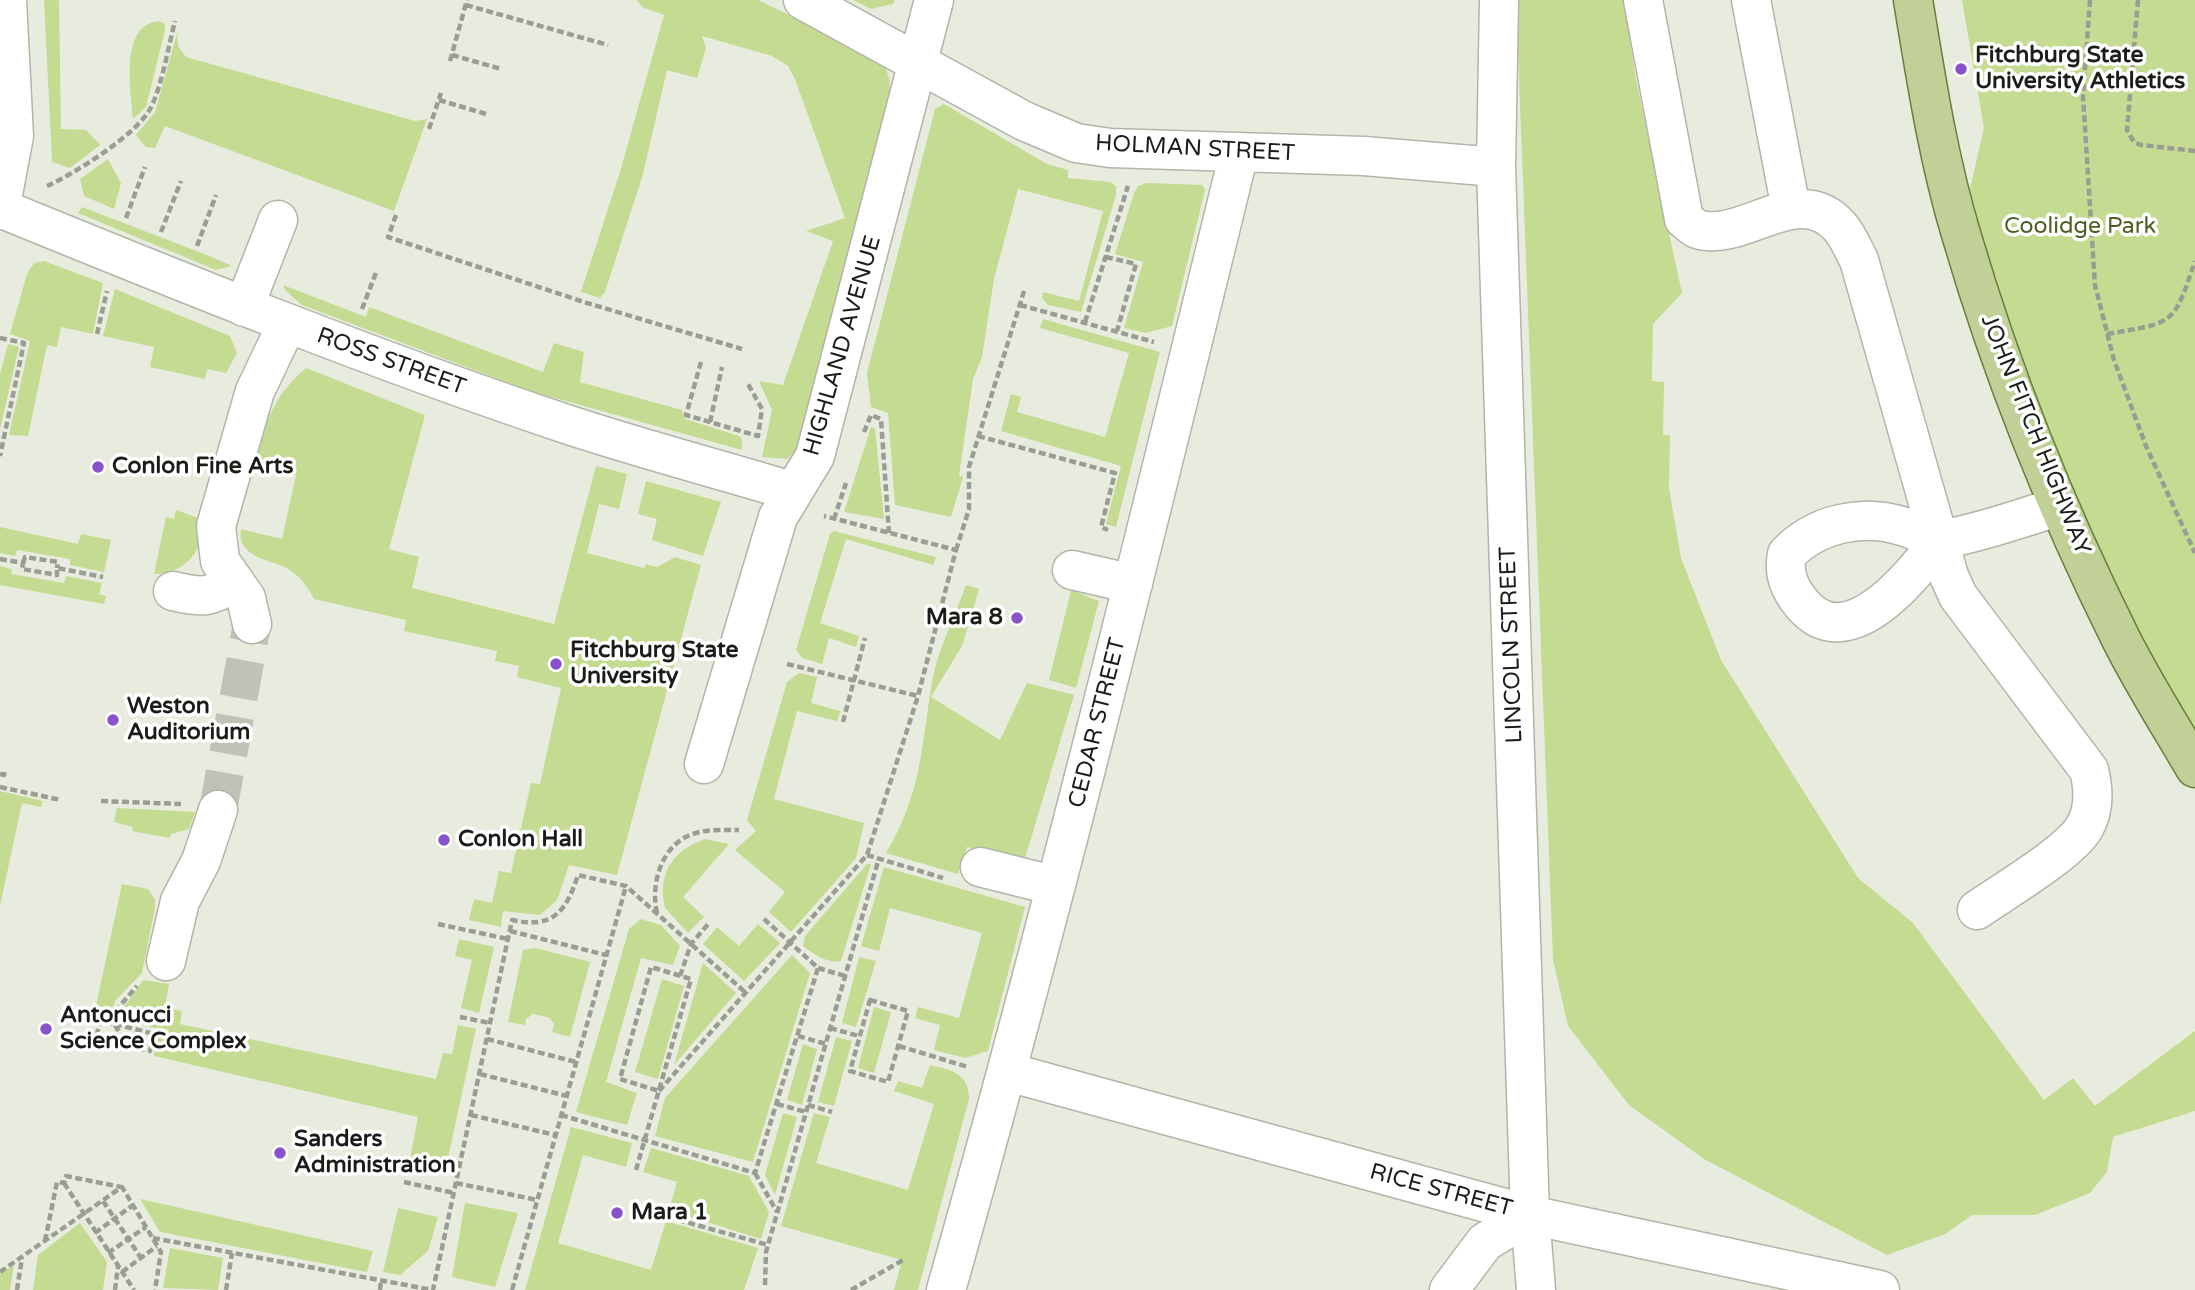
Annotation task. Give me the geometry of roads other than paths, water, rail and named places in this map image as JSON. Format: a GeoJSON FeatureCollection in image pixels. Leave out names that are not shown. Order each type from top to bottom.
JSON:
{"type":"FeatureCollection","features":[{"type":"Feature","properties":{"kind":"main road","name":"JOHN FITCH HIGHWAY"},"geometry":{"type":"LineString","coordinates":[[1913,0],[1932,117],[1960,232],[2006,375],[2059,507],[2122,641],[2195,768]]}},
{"type":"Feature","properties":{"kind":"street"},"geometry":{"type":"LineString","coordinates":[[0,208],[14,136],[8,0]]}},
{"type":"Feature","properties":{"kind":"street","name":"HOLMAN STREET"},"geometry":{"type":"LineString","coordinates":[[803,0],[1024,121],[1076,143],[1110,148],[1364,156],[1496,167]]}},
{"type":"Feature","properties":{"kind":"street","name":"HIGHLAND AVENUE"},"geometry":{"type":"LineString","coordinates":[[704,764],[778,517],[791,491],[807,473],[815,456],[934,0]]}},
{"type":"Feature","properties":{"kind":"street","name":"LINCOLN STREET"},"geometry":{"type":"LineString","coordinates":[[1499,0],[1496,167],[1530,1215],[1536,1290]]}},
{"type":"Feature","properties":{"kind":"street"},"geometry":{"type":"LineString","coordinates":[[1643,0],[1684,219],[1698,229],[1724,229],[1791,209],[1811,209],[1839,226],[1859,260],[1949,576],[1958,596],[2082,760],[2093,784],[2091,812],[2076,839],[1977,910]]}},
{"type":"Feature","properties":{"kind":"street"},"geometry":{"type":"LineString","coordinates":[[1751,0],[1791,209]]}},
{"type":"Feature","properties":{"kind":"street","name":"CEDAR STREET"},"geometry":{"type":"LineString","coordinates":[[946,1290],[1007,1076],[1240,153]]}},
{"type":"Feature","properties":{"kind":"street","name":"ROSS STREET"},"geometry":{"type":"LineString","coordinates":[[0,208],[287,324],[567,424],[791,491]]}},
{"type":"Feature","properties":{"kind":"street"},"geometry":{"type":"LineString","coordinates":[[244,307],[278,220]]}},
{"type":"Feature","properties":{"kind":"street"},"geometry":{"type":"LineString","coordinates":[[252,624],[246,598],[220,561],[215,526],[255,391],[287,324]]}},
{"type":"Feature","properties":{"kind":"street"},"geometry":{"type":"LineString","coordinates":[[1940,540],[2059,507]]}},
{"type":"Feature","properties":{"kind":"street"},"geometry":{"type":"LineString","coordinates":[[1072,570],[1133,584]]}},
{"type":"Feature","properties":{"kind":"street"},"geometry":{"type":"LineString","coordinates":[[173,591],[195,596],[215,595],[235,582]]}},
{"type":"Feature","properties":{"kind":"street"},"geometry":{"type":"LineString","coordinates":[[156,968],[180,901],[201,861],[204,807]]}},
{"type":"Feature","properties":{"kind":"street"},"geometry":{"type":"LineString","coordinates":[[980,867],[1056,886]]}},
{"type":"Feature","properties":{"kind":"street","name":"RICE STREET"},"geometry":{"type":"LineString","coordinates":[[1007,1076],[1530,1215],[1880,1290]]}},
{"type":"Feature","properties":{"kind":"street"},"geometry":{"type":"LineString","coordinates":[[1449,1290],[1485,1242],[1530,1215]]}},
{"type":"Feature","properties":{"kind":"tunnel"},"geometry":{"type":"LineString","coordinates":[[218,810],[252,624]]}},
{"type":"Feature","properties":{"kind":"place","name":"Fitchburg State University Athletics"},"geometry":{"type":"Point","coordinates":[1961,69]}},
{"type":"Feature","properties":{"kind":"place","name":"Conlon Fine Arts"},"geometry":{"type":"Point","coordinates":[98,467]}},
{"type":"Feature","properties":{"kind":"place","name":"Mara 8"},"geometry":{"type":"Point","coordinates":[1017,618]}},
{"type":"Feature","properties":{"kind":"place","name":"Fitchburg State University"},"geometry":{"type":"Point","coordinates":[556,664]}},
{"type":"Feature","properties":{"kind":"place","name":"Weston Auditorium"},"geometry":{"type":"Point","coordinates":[113,720]}},
{"type":"Feature","properties":{"kind":"place","name":"Conlon Hall"},"geometry":{"type":"Point","coordinates":[444,840]}},
{"type":"Feature","properties":{"kind":"place","name":"Antonucci Science Complex"},"geometry":{"type":"Point","coordinates":[46,1029]}},
{"type":"Feature","properties":{"kind":"place","name":"Sanders Administration"},"geometry":{"type":"Point","coordinates":[280,1153]}},
{"type":"Feature","properties":{"kind":"place","name":"Mara 1"},"geometry":{"type":"Point","coordinates":[617,1213]}},
{"type":"Feature","properties":{"kind":"park label","name":"Coolidge Park"},"geometry":{"type":"Point","coordinates":[2080,227]}}]}
